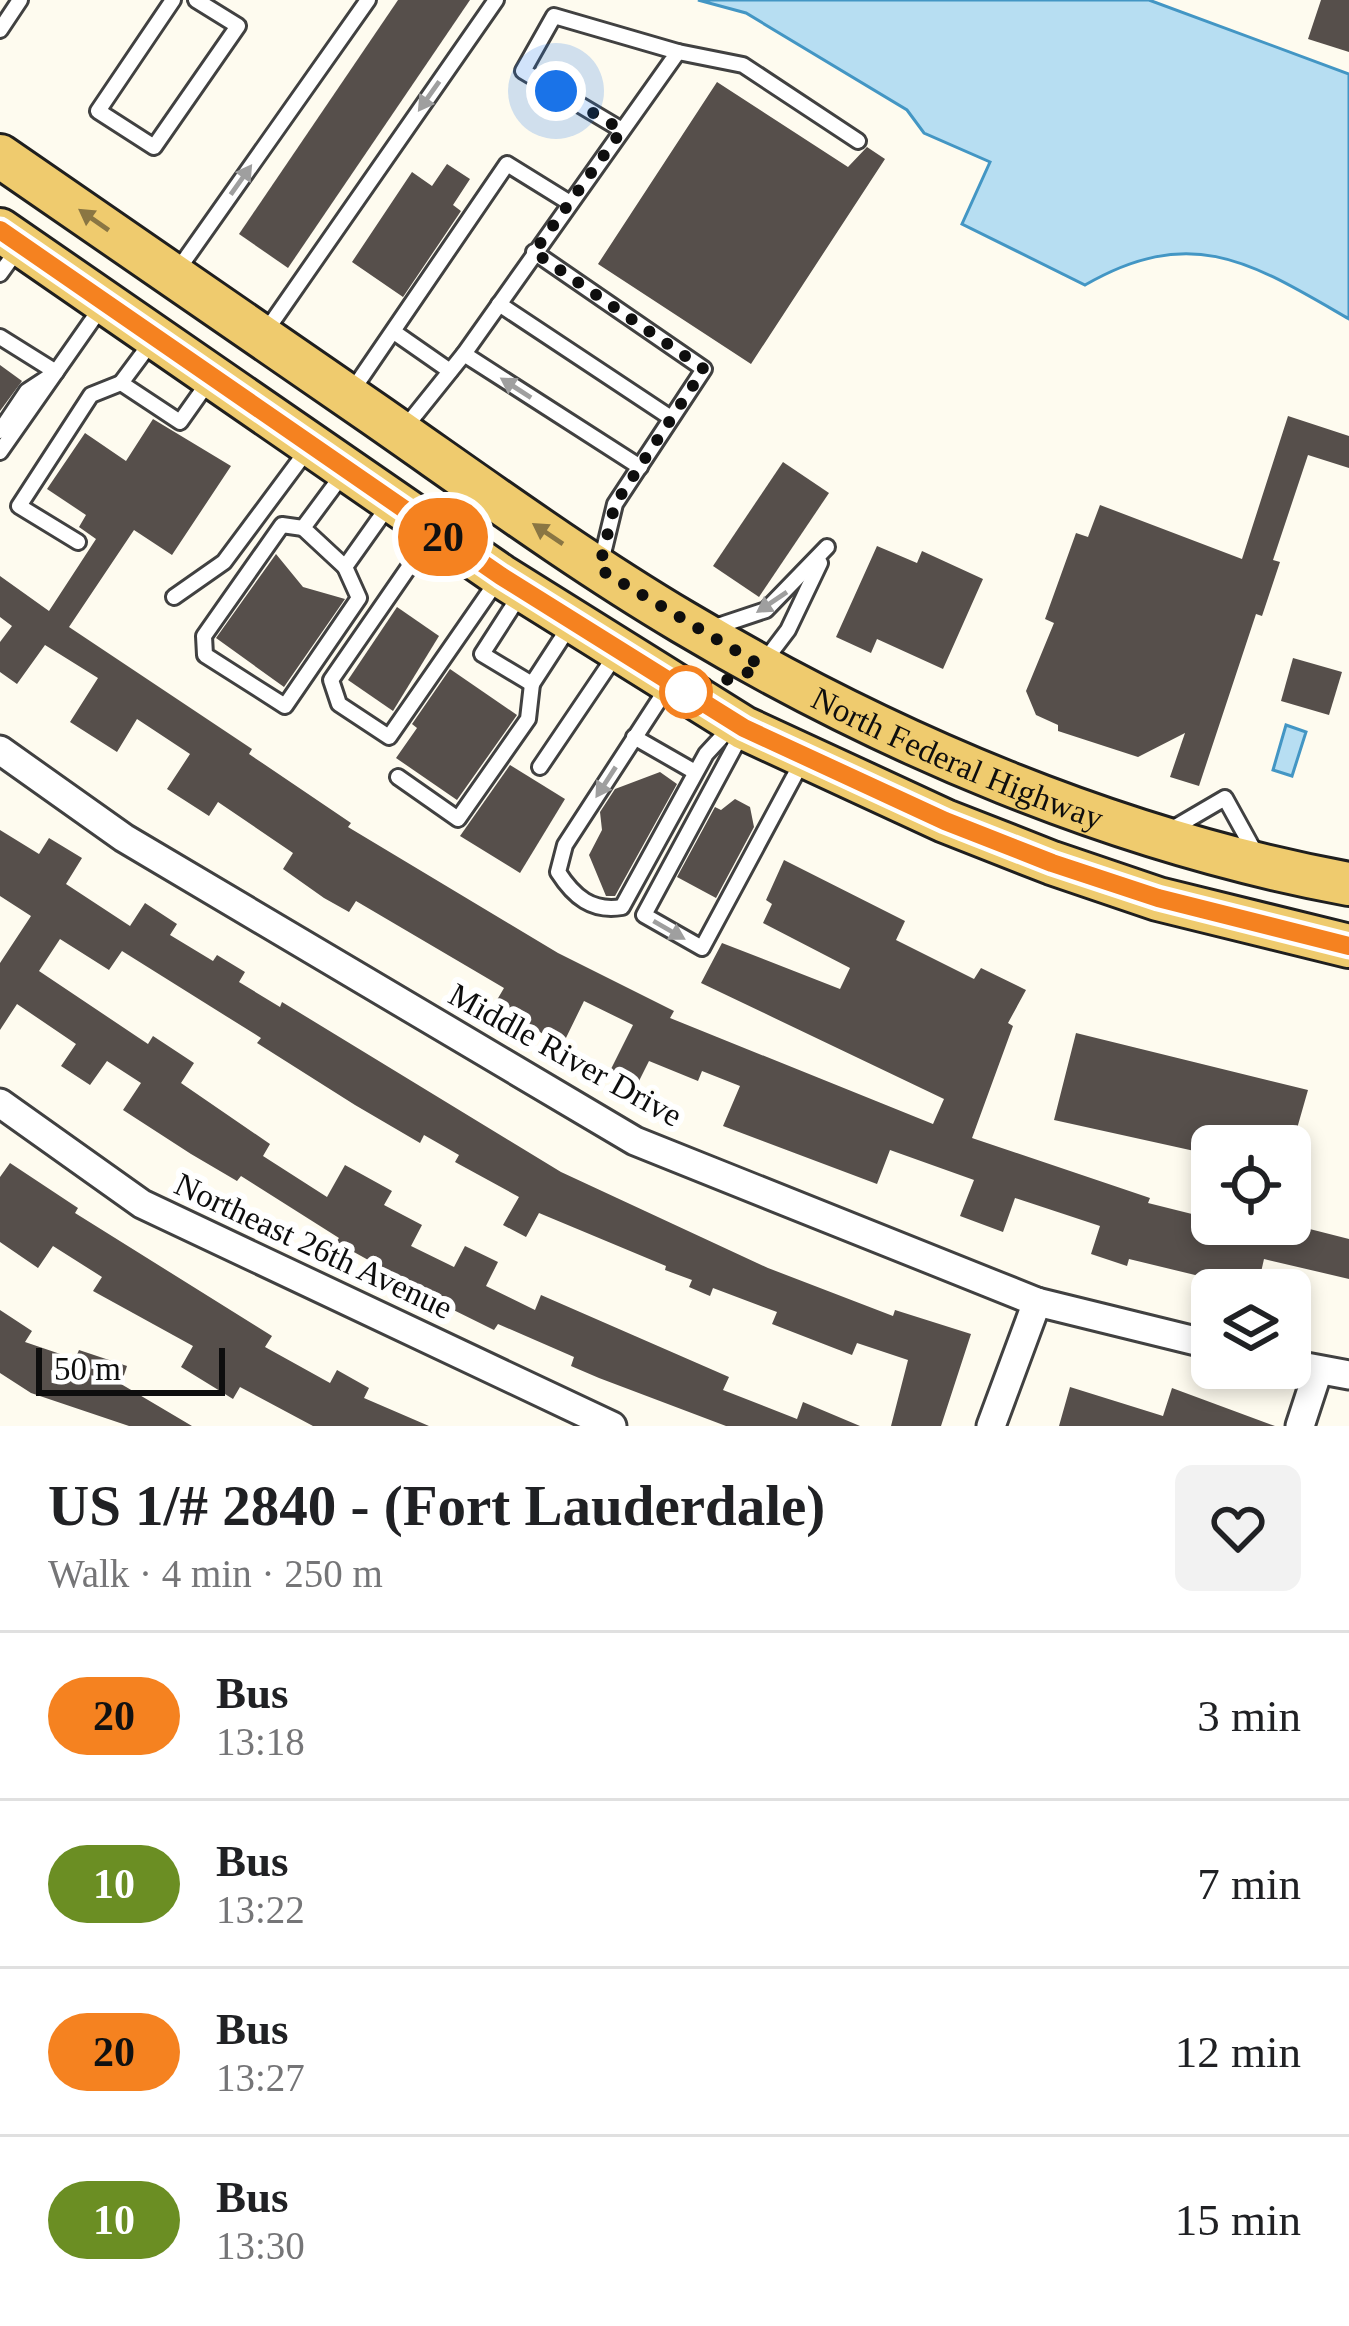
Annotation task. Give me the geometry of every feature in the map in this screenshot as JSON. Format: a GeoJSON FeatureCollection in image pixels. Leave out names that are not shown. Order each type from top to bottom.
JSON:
{"type":"FeatureCollection","features":[{"type":"Feature","properties":{"kind":"main road","name":"North Federal Highway"},"geometry":{"type":"LineString","coordinates":[[0,156],[599,569],[760,665],[994,776],[1162,835],[1349,884]]}},
{"type":"Feature","properties":{"kind":"main road","name":"North Federal Highway"},"geometry":{"type":"LineString","coordinates":[[7,250],[104,302],[572,622],[804,758],[1052,863],[1158,898],[1349,946]]}},
{"type":"Feature","properties":{"kind":"main road"},"geometry":{"type":"LineString","coordinates":[[670,683],[716,683],[744,677],[760,665]]}},
{"type":"Feature","properties":{"kind":"main road"},"geometry":{"type":"LineString","coordinates":[[741,725],[791,699],[828,701]]}},
{"type":"Feature","properties":{"kind":"street","name":"Middle River Drive"},"geometry":{"type":"LineString","coordinates":[[0,750],[124,838],[634,1141],[1037,1302],[1191,1340]]}},
{"type":"Feature","properties":{"kind":"street","name":"Northeast 26th Avenue"},"geometry":{"type":"LineString","coordinates":[[0,1103],[142,1204],[612,1426]]}},
{"type":"Feature","properties":{"kind":"street"},"geometry":{"type":"LineString","coordinates":[[991,1426],[1037,1302]]}},
{"type":"Feature","properties":{"kind":"street"},"geometry":{"type":"LineString","coordinates":[[1311,1368],[1349,1375]]}},
{"type":"Feature","properties":{"kind":"street"},"geometry":{"type":"LineString","coordinates":[[1300,1426],[1303,1389]]}},
{"type":"Feature","properties":{"kind":"lane"},"geometry":{"type":"LineString","coordinates":[[0,30],[20,0]]}},
{"type":"Feature","properties":{"kind":"lane"},"geometry":{"type":"LineString","coordinates":[[172,0],[98,111],[154,147],[238,26],[196,0]]}},
{"type":"Feature","properties":{"kind":"lane"},"geometry":{"type":"LineString","coordinates":[[174,276],[368,0]]}},
{"type":"Feature","properties":{"kind":"lane"},"geometry":{"type":"LineString","coordinates":[[262,336],[496,0]]}},
{"type":"Feature","properties":{"kind":"lane"},"geometry":{"type":"LineString","coordinates":[[622,130],[523,70],[554,16],[678,52],[743,65],[858,141]]}},
{"type":"Feature","properties":{"kind":"lane"},"geometry":{"type":"LineString","coordinates":[[401,433],[464,354],[678,52]]}},
{"type":"Feature","properties":{"kind":"lane"},"geometry":{"type":"LineString","coordinates":[[348,396],[507,164],[570,203]]}},
{"type":"Feature","properties":{"kind":"lane"},"geometry":{"type":"LineString","coordinates":[[534,252],[704,369],[615,504],[599,569]]}},
{"type":"Feature","properties":{"kind":"lane"},"geometry":{"type":"LineString","coordinates":[[0,452],[104,302]]}},
{"type":"Feature","properties":{"kind":"lane"},"geometry":{"type":"LineString","coordinates":[[499,304],[671,418]]}},
{"type":"Feature","properties":{"kind":"lane"},"geometry":{"type":"LineString","coordinates":[[394,332],[450,371]]}},
{"type":"Feature","properties":{"kind":"lane"},"geometry":{"type":"LineString","coordinates":[[0,337],[56,372]]}},
{"type":"Feature","properties":{"kind":"lane"},"geometry":{"type":"LineString","coordinates":[[78,542],[19,506],[91,395],[121,382],[155,338]]}},
{"type":"Feature","properties":{"kind":"lane"},"geometry":{"type":"LineString","coordinates":[[464,354],[640,466]]}},
{"type":"Feature","properties":{"kind":"lane"},"geometry":{"type":"LineString","coordinates":[[0,431],[27,391],[56,372]]}},
{"type":"Feature","properties":{"kind":"lane"},"geometry":{"type":"LineString","coordinates":[[121,382],[180,422],[212,377]]}},
{"type":"Feature","properties":{"kind":"lane"},"geometry":{"type":"LineString","coordinates":[[173,596],[224,562],[310,445]]}},
{"type":"Feature","properties":{"kind":"lane"},"geometry":{"type":"LineString","coordinates":[[304,528],[346,470]]}},
{"type":"Feature","properties":{"kind":"lane"},"geometry":{"type":"LineString","coordinates":[[345,567],[392,501]]}},
{"type":"Feature","properties":{"kind":"lane"},"geometry":{"type":"LineString","coordinates":[[281,524],[304,528],[345,567],[359,598],[285,706],[205,655],[204,636],[281,524]]}},
{"type":"Feature","properties":{"kind":"lane"},"geometry":{"type":"LineString","coordinates":[[434,530],[331,680],[340,704],[389,737],[512,583]]}},
{"type":"Feature","properties":{"kind":"lane"},"geometry":{"type":"LineString","coordinates":[[700,632],[766,610],[827,548],[788,630],[760,665]]}},
{"type":"Feature","properties":{"kind":"lane"},"geometry":{"type":"LineString","coordinates":[[512,583],[482,654],[532,684]]}},
{"type":"Feature","properties":{"kind":"lane"},"geometry":{"type":"LineString","coordinates":[[398,778],[458,819],[528,718],[532,684],[572,622]]}},
{"type":"Feature","properties":{"kind":"lane"},"geometry":{"type":"LineString","coordinates":[[540,766],[618,651]]}},
{"type":"Feature","properties":{"kind":"lane"},"geometry":{"type":"LineString","coordinates":[[670,683],[565,844],[559,872],[573,895],[604,910],[622,907],[716,737],[741,725]]}},
{"type":"Feature","properties":{"kind":"lane"},"geometry":{"type":"LineString","coordinates":[[741,725],[644,915],[701,948],[804,758]]}},
{"type":"Feature","properties":{"kind":"lane"},"geometry":{"type":"LineString","coordinates":[[634,737],[695,772]]}},
{"type":"Feature","properties":{"kind":"water"},"geometry":{"type":"Polygon","coordinates":[[[698,0],[1149,0],[1349,74],[1349,319],[1251,267],[1190,254],[1158,256],[1123,266],[1085,285],[962,224],[990,162],[924,133],[907,110],[746,13],[698,0]]]}},
{"type":"Feature","properties":{"kind":"water"},"geometry":{"type":"Polygon","coordinates":[[[1286,725],[1306,732],[1292,776],[1273,770],[1286,725]]]}},
{"type":"Feature","properties":{"kind":"building"},"geometry":{"type":"Polygon","coordinates":[[[398,0],[470,0],[288,268],[239,234],[398,0]]]}},
{"type":"Feature","properties":{"kind":"building"},"geometry":{"type":"Polygon","coordinates":[[[1321,0],[1349,0],[1349,52],[1308,39],[1321,0]]]}},
{"type":"Feature","properties":{"kind":"building"},"geometry":{"type":"Polygon","coordinates":[[[717,82],[848,167],[867,147],[885,159],[751,364],[598,264],[717,82]]]}},
{"type":"Feature","properties":{"kind":"building"},"geometry":{"type":"Polygon","coordinates":[[[447,164],[470,179],[453,205],[461,211],[403,297],[352,262],[412,172],[432,186],[447,164]]]}},
{"type":"Feature","properties":{"kind":"building"},"geometry":{"type":"Polygon","coordinates":[[[0,365],[22,381],[0,411],[0,365]]]}},
{"type":"Feature","properties":{"kind":"building"},"geometry":{"type":"Polygon","coordinates":[[[1288,416],[1349,436],[1349,468],[1308,455],[1273,560],[1280,562],[1262,616],[1256,614],[1199,786],[1170,777],[1185,733],[1138,757],[1058,731],[1058,725],[1036,715],[1026,691],[1054,623],[1045,619],[1076,533],[1088,537],[1100,505],[1242,559],[1288,416]]]}},
{"type":"Feature","properties":{"kind":"building"},"geometry":{"type":"Polygon","coordinates":[[[153,419],[231,466],[172,555],[134,530],[69,627],[252,749],[249,754],[351,823],[348,827],[558,953],[674,1011],[670,1018],[933,1124],[944,1099],[701,983],[722,943],[840,989],[850,968],[763,923],[772,904],[766,900],[784,860],[905,921],[896,940],[974,979],[981,968],[1026,990],[1008,1023],[1013,1026],[972,1138],[1150,1198],[1148,1203],[1191,1214],[1191,1245],[1311,1245],[1311,1229],[1349,1239],[1349,1279],[1264,1259],[1262,1269],[1191,1269],[1191,1274],[1129,1259],[1127,1266],[1091,1254],[1100,1226],[1015,1198],[1003,1232],[960,1216],[974,1180],[890,1150],[877,1184],[723,1126],[740,1086],[702,1071],[698,1081],[649,1061],[637,1085],[610,1071],[633,1025],[584,1001],[563,1044],[494,1005],[504,988],[356,901],[349,912],[324,898],[283,869],[293,853],[218,802],[209,816],[167,789],[190,754],[137,719],[117,752],[70,722],[98,678],[45,645],[17,684],[0,672],[0,642],[12,626],[0,617],[0,576],[49,611],[96,539],[79,527],[86,515],[47,489],[85,433],[126,461],[153,419]]]}},
{"type":"Feature","properties":{"kind":"building"},"geometry":{"type":"Polygon","coordinates":[[[783,462],[829,493],[759,597],[713,566],[783,462]]]}},
{"type":"Feature","properties":{"kind":"building"},"geometry":{"type":"Polygon","coordinates":[[[877,546],[917,563],[922,551],[983,579],[943,669],[877,639],[871,653],[836,637],[877,546]]]}},
{"type":"Feature","properties":{"kind":"building"},"geometry":{"type":"Polygon","coordinates":[[[276,554],[303,587],[345,599],[284,687],[216,638],[276,554]]]}},
{"type":"Feature","properties":{"kind":"building"},"geometry":{"type":"Polygon","coordinates":[[[397,607],[439,636],[393,711],[348,680],[397,607]]]}},
{"type":"Feature","properties":{"kind":"building"},"geometry":{"type":"Polygon","coordinates":[[[1293,658],[1342,672],[1329,715],[1281,701],[1293,658]]]}},
{"type":"Feature","properties":{"kind":"building"},"geometry":{"type":"Polygon","coordinates":[[[450,669],[517,715],[457,800],[396,758],[417,728],[412,724],[450,669]]]}},
{"type":"Feature","properties":{"kind":"building"},"geometry":{"type":"Polygon","coordinates":[[[510,765],[565,799],[520,873],[460,836],[510,765]]]}},
{"type":"Feature","properties":{"kind":"building"},"geometry":{"type":"Polygon","coordinates":[[[660,772],[677,784],[615,896],[606,896],[589,855],[602,830],[600,812],[615,789],[660,772]]]}},
{"type":"Feature","properties":{"kind":"building"},"geometry":{"type":"Polygon","coordinates":[[[735,799],[750,807],[754,827],[716,898],[677,877],[715,807],[721,810],[735,799]]]}},
{"type":"Feature","properties":{"kind":"building"},"geometry":{"type":"Polygon","coordinates":[[[0,830],[39,854],[49,838],[82,858],[66,884],[130,926],[145,903],[177,924],[170,935],[213,961],[217,955],[245,972],[239,982],[280,1007],[282,1002],[561,1172],[768,1268],[893,1316],[895,1310],[971,1334],[941,1426],[891,1426],[908,1360],[857,1343],[852,1355],[772,1324],[777,1312],[713,1288],[710,1296],[689,1287],[692,1280],[665,1270],[666,1266],[539,1213],[526,1237],[503,1225],[519,1197],[455,1162],[459,1155],[424,1135],[420,1143],[355,1105],[257,1043],[261,1038],[122,951],[109,970],[60,939],[39,971],[148,1044],[153,1036],[194,1063],[181,1083],[270,1144],[263,1156],[327,1197],[345,1165],[392,1191],[384,1205],[422,1225],[411,1246],[454,1267],[465,1246],[498,1262],[486,1286],[535,1310],[541,1295],[729,1377],[723,1390],[797,1419],[803,1402],[860,1426],[726,1426],[599,1378],[571,1366],[574,1357],[498,1324],[494,1330],[411,1289],[413,1285],[336,1242],[339,1238],[241,1176],[237,1181],[191,1154],[123,1110],[141,1083],[107,1061],[90,1085],[61,1066],[76,1044],[17,1004],[0,1030],[0,963],[31,916],[0,896],[0,830]]]}},
{"type":"Feature","properties":{"kind":"building"},"geometry":{"type":"Polygon","coordinates":[[[1076,1033],[1308,1090],[1298,1125],[1191,1125],[1191,1150],[1054,1120],[1076,1033]]]}},
{"type":"Feature","properties":{"kind":"building"},"geometry":{"type":"Polygon","coordinates":[[[10,1163],[78,1208],[75,1213],[272,1336],[265,1347],[330,1383],[337,1370],[369,1388],[364,1398],[429,1426],[313,1426],[240,1387],[233,1399],[181,1367],[193,1346],[93,1291],[102,1277],[53,1246],[38,1268],[0,1242],[0,1177],[10,1163]]]}},
{"type":"Feature","properties":{"kind":"building"},"geometry":{"type":"Polygon","coordinates":[[[0,1310],[32,1331],[25,1342],[75,1359],[79,1350],[127,1366],[121,1384],[192,1426],[129,1426],[31,1393],[0,1373],[0,1310]]]}},
{"type":"Feature","properties":{"kind":"building"},"geometry":{"type":"Polygon","coordinates":[[[1070,1387],[1163,1416],[1172,1388],[1275,1426],[1059,1426],[1070,1387]]]}},
{"type":"Feature","properties":{"kind":"bus line","name":"20"},"geometry":{"type":"LineString","coordinates":[[0,230],[501,576],[744,728],[945,821],[1052,863],[1158,898],[1349,946]]}},
{"type":"Feature","properties":{"kind":"route"},"geometry":{"type":"LineString","coordinates":[[556,91],[622,130],[534,252],[704,369],[615,504],[599,569],[760,665],[744,677],[716,683],[670,683],[686,692]]}}]}
